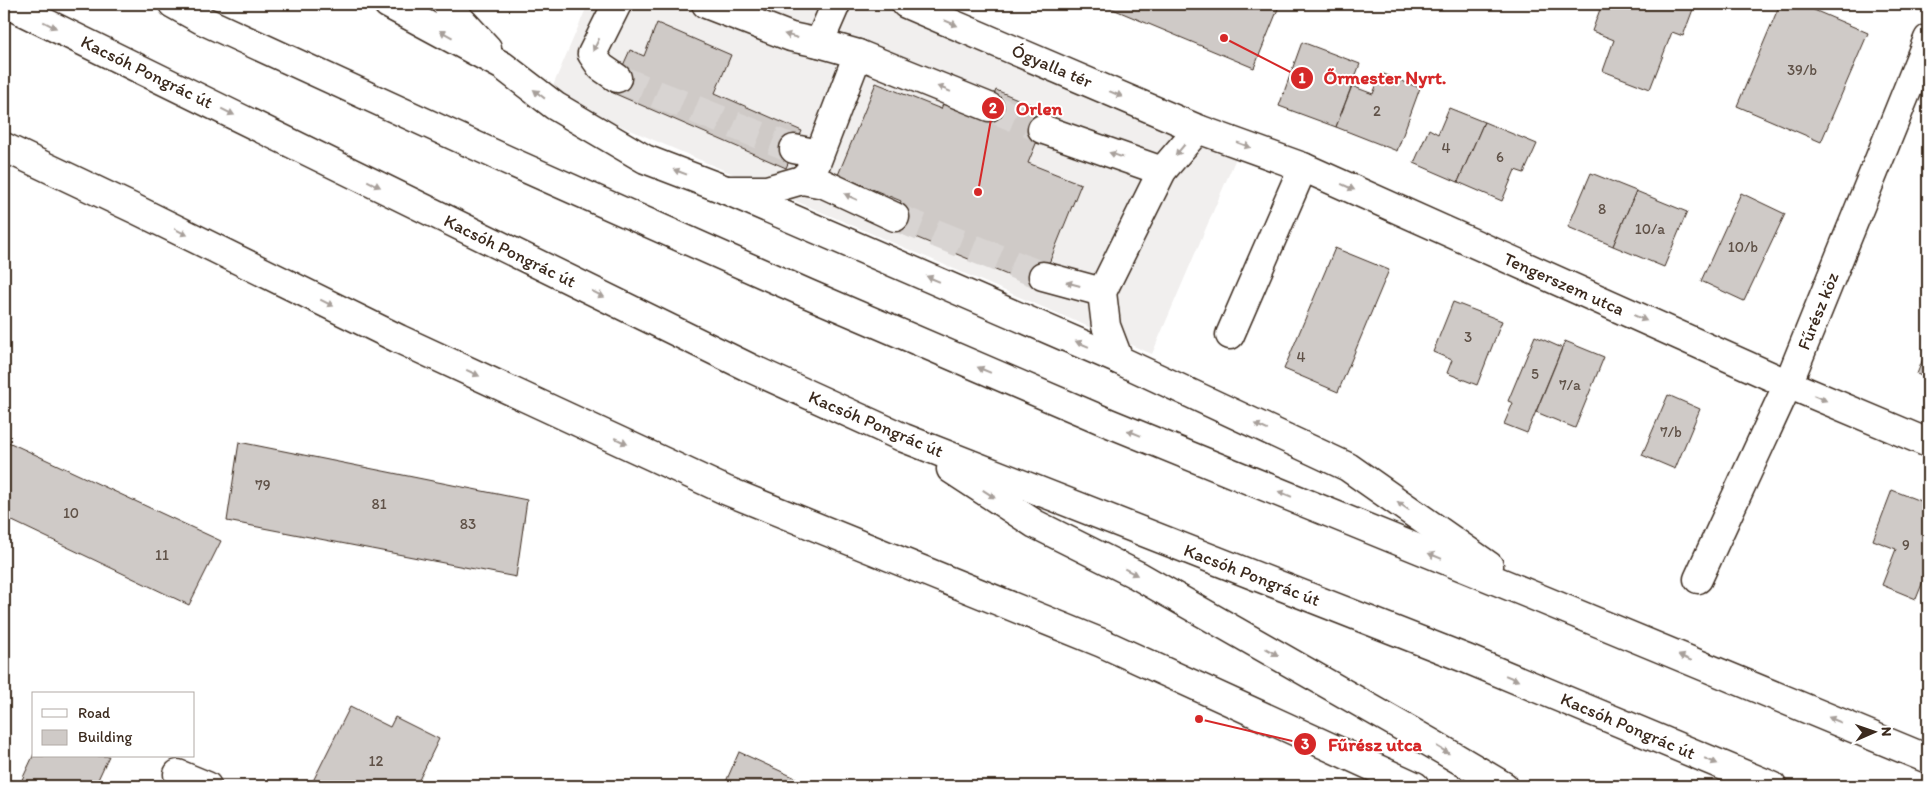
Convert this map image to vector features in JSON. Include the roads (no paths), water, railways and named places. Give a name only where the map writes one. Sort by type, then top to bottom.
[{"type":"main road","name":"Kacsóh Pongrác út","points":[[7,4],[750,368],[904,438],[1468,659],[1772,786]]},
{"type":"main road","points":[[172,4],[202,20],[507,160],[806,293],[1109,423],[1928,759]]},
{"type":"main road","points":[[388,4],[503,66],[555,106],[645,159],[726,190],[1119,360],[1348,467],[1529,594]]},
{"type":"main road","points":[[446,4],[503,66]]},
{"type":"main road","points":[[465,4],[503,66]]},
{"type":"main road","points":[[617,4],[592,54],[601,67],[617,78]]},
{"type":"main road","points":[[706,4],[791,37],[819,42],[858,54],[989,107]]},
{"type":"main road","points":[[819,42],[836,4]]},
{"type":"main road","name":"Ógyalla tér","points":[[906,4],[1198,129]]},
{"type":"main road","name":"Fűrész köz","points":[[1698,579],[1788,384],[1928,39]]},
{"type":"main road","points":[[802,180],[815,166],[807,152],[858,54]]},
{"type":"main road","points":[[4,129],[137,210]]},
{"type":"main road","points":[[1042,129],[1162,171]]},
{"type":"main road","points":[[1119,360],[1106,326],[1102,292],[1162,171],[1198,129]]},
{"type":"main road","name":"Tengerszem utca","points":[[1198,129],[1303,167],[1788,384],[1928,443]]},
{"type":"main road","points":[[4,148],[137,210],[399,339],[726,490],[1102,643],[1414,786]]},
{"type":"main road","points":[[1230,335],[1303,167]]},
{"type":"main road","points":[[726,190],[767,190],[802,180],[824,184],[895,217]]},
{"type":"main road","points":[[1043,276],[1102,292]]},
{"type":"main road","points":[[904,438],[1035,524],[1137,575],[1504,786]]},
{"type":"main road","points":[[178,774],[207,786]]},
{"type":"tunnel","points":[[617,78],[794,149]]},
{"type":"tunnel","points":[[989,107],[1042,129]]},
{"type":"tunnel","points":[[895,217],[1043,276]]},
{"type":"place","name":"Őrmester Nyrt.","points":[[1224,38]]},
{"type":"place","name":"Orlen","points":[[978,192]]},
{"type":"place","name":"Fűrész utca","points":[[1199,719]]}]
